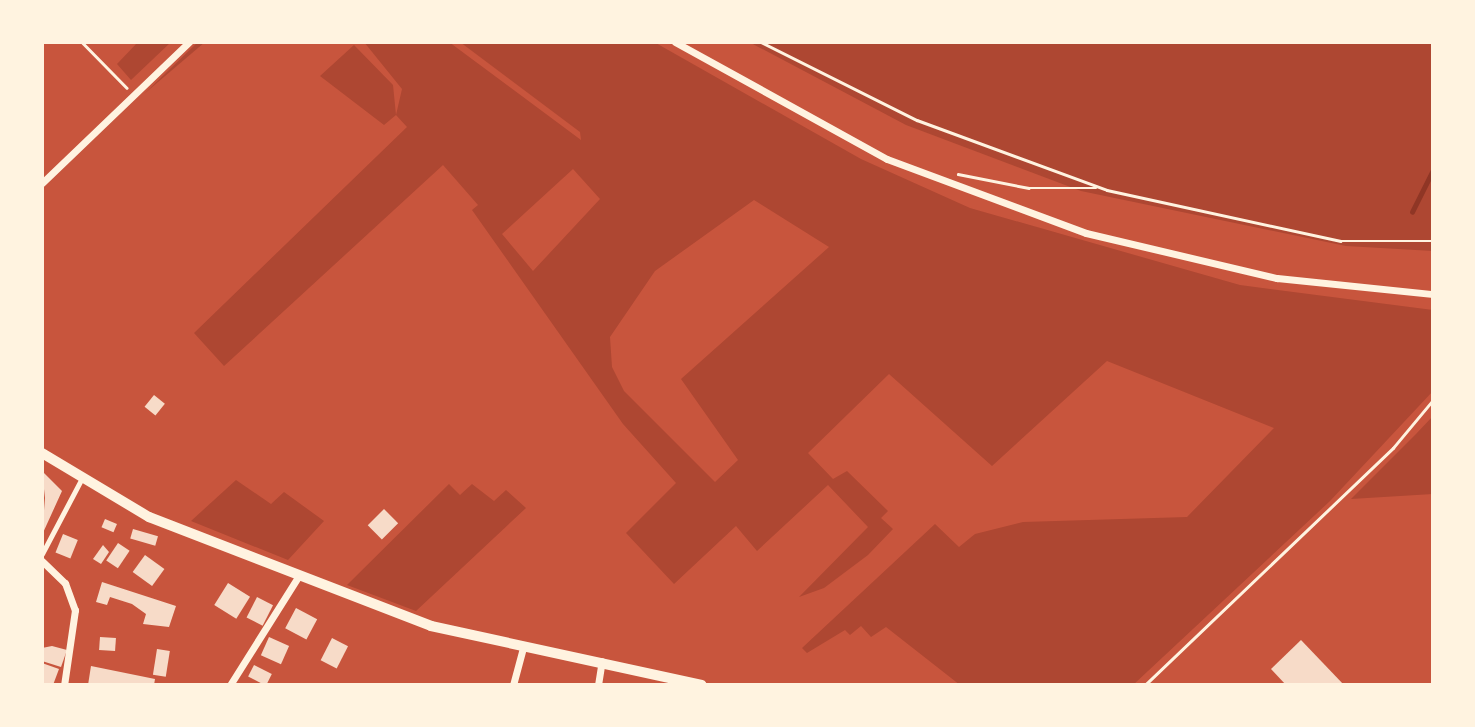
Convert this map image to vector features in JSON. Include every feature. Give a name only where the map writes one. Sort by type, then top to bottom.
[{"type":"street","points":[[42,183],[189,42]]},
{"type":"street","points":[[675,42],[887,159],[1086,233],[1277,278],[1433,294]]},
{"type":"street","points":[[42,453],[81,480],[149,517],[298,577],[431,626],[523,647],[602,660],[702,685]]},
{"type":"street","points":[[42,561],[65,583],[75,610],[64,685]]},
{"type":"street","points":[[230,685],[298,577]]},
{"type":"street","points":[[513,685],[523,647]]},
{"type":"street","points":[[598,685],[602,660]]},
{"type":"lane","points":[[42,554],[81,480]]},
{"type":"path","points":[[82,42],[134,95]]},
{"type":"path","points":[[761,42],[918,120],[1100,187],[1340,241],[1433,241]]},
{"type":"path","points":[[948,172],[1029,188],[1100,187]]},
{"type":"path","points":[[1145,685],[1373,467],[1433,400]]},
{"type":"shaded area","points":[[138,42],[171,42],[131,80],[117,64]]},
{"type":"shaded area","points":[[198,42],[205,42],[144,94]]},
{"type":"shaded area","points":[[364,42],[449,42],[581,140],[580,132],[460,42],[654,42],[861,159],[970,208],[1240,285],[1433,310],[1433,391],[1330,501],[1133,685],[960,685],[886,627],[871,637],[861,626],[850,635],[845,630],[807,653],[802,648],[935,524],[959,547],[975,534],[1023,522],[1187,517],[1274,428],[1107,361],[992,466],[889,374],[808,453],[833,479],[847,471],[888,511],[881,518],[893,529],[868,555],[824,588],[799,597],[868,527],[828,485],[757,551],[736,526],[674,584],[626,533],[676,483],[623,424],[472,210],[478,205],[443,165],[224,366],[194,333],[407,127],[396,115],[402,89]],"holes":[[[573,169],[600,199],[533,271],[502,234]],[[754,200],[829,247],[681,379],[738,460],[715,482],[624,391],[612,367],[610,337],[655,271]]]},
{"type":"shaded area","points":[[749,42],[1433,42],[1433,251],[1346,246],[1081,191],[906,125]]},
{"type":"shaded area","points":[[354,45],[393,85],[396,115],[384,125],[320,76]]},
{"type":"shaded area","points":[[1433,416],[1433,494],[1351,499],[1416,434]]},
{"type":"shaded area","points":[[236,480],[271,504],[284,492],[324,521],[288,560],[191,521]]},
{"type":"shaded area","points":[[449,484],[460,495],[472,484],[494,501],[506,490],[526,508],[416,611],[347,585]]},
{"type":"building","points":[[154,395],[165,404],[155,415],[145,407]]},
{"type":"building","points":[[42,471],[62,491],[42,535],[45,498]]},
{"type":"building","points":[[384,509],[398,523],[382,539],[368,525]]},
{"type":"building","points":[[105,519],[117,524],[113,532],[101,527]]},
{"type":"building","points":[[133,529],[158,536],[155,546],[130,539]]},
{"type":"building","points":[[63,534],[78,540],[70,559],[56,553]]},
{"type":"building","points":[[118,543],[130,551],[118,568],[106,560]]},
{"type":"building","points":[[103,545],[109,552],[101,564],[93,559]]},
{"type":"building","points":[[145,555],[164,569],[152,586],[133,572]]},
{"type":"building","points":[[102,582],[176,606],[169,627],[143,624],[146,614],[132,604],[110,597],[107,605],[96,602]]},
{"type":"building","points":[[228,583],[250,597],[236,619],[214,605]]},
{"type":"building","points":[[257,597],[273,605],[263,626],[247,617]]},
{"type":"building","points":[[296,608],[317,619],[306,640],[285,628]]},
{"type":"building","points":[[100,637],[116,638],[115,651],[99,650]]},
{"type":"building","points":[[269,637],[289,646],[281,664],[261,655]]},
{"type":"building","points":[[332,638],[348,646],[337,668],[321,660]]},
{"type":"building","points":[[1301,640],[1344,685],[1286,685],[1271,669]]},
{"type":"building","points":[[52,646],[67,650],[61,667],[42,661],[42,648]]},
{"type":"building","points":[[157,649],[170,651],[166,677],[153,675]]},
{"type":"building","points":[[42,663],[59,669],[53,685],[42,685]]},
{"type":"building","points":[[254,665],[272,674],[266,685],[248,677]]},
{"type":"building","points":[[91,666],[155,679],[154,685],[88,685]]},
{"type":"waterway","points":[[1412,212],[1433,170]]}]
